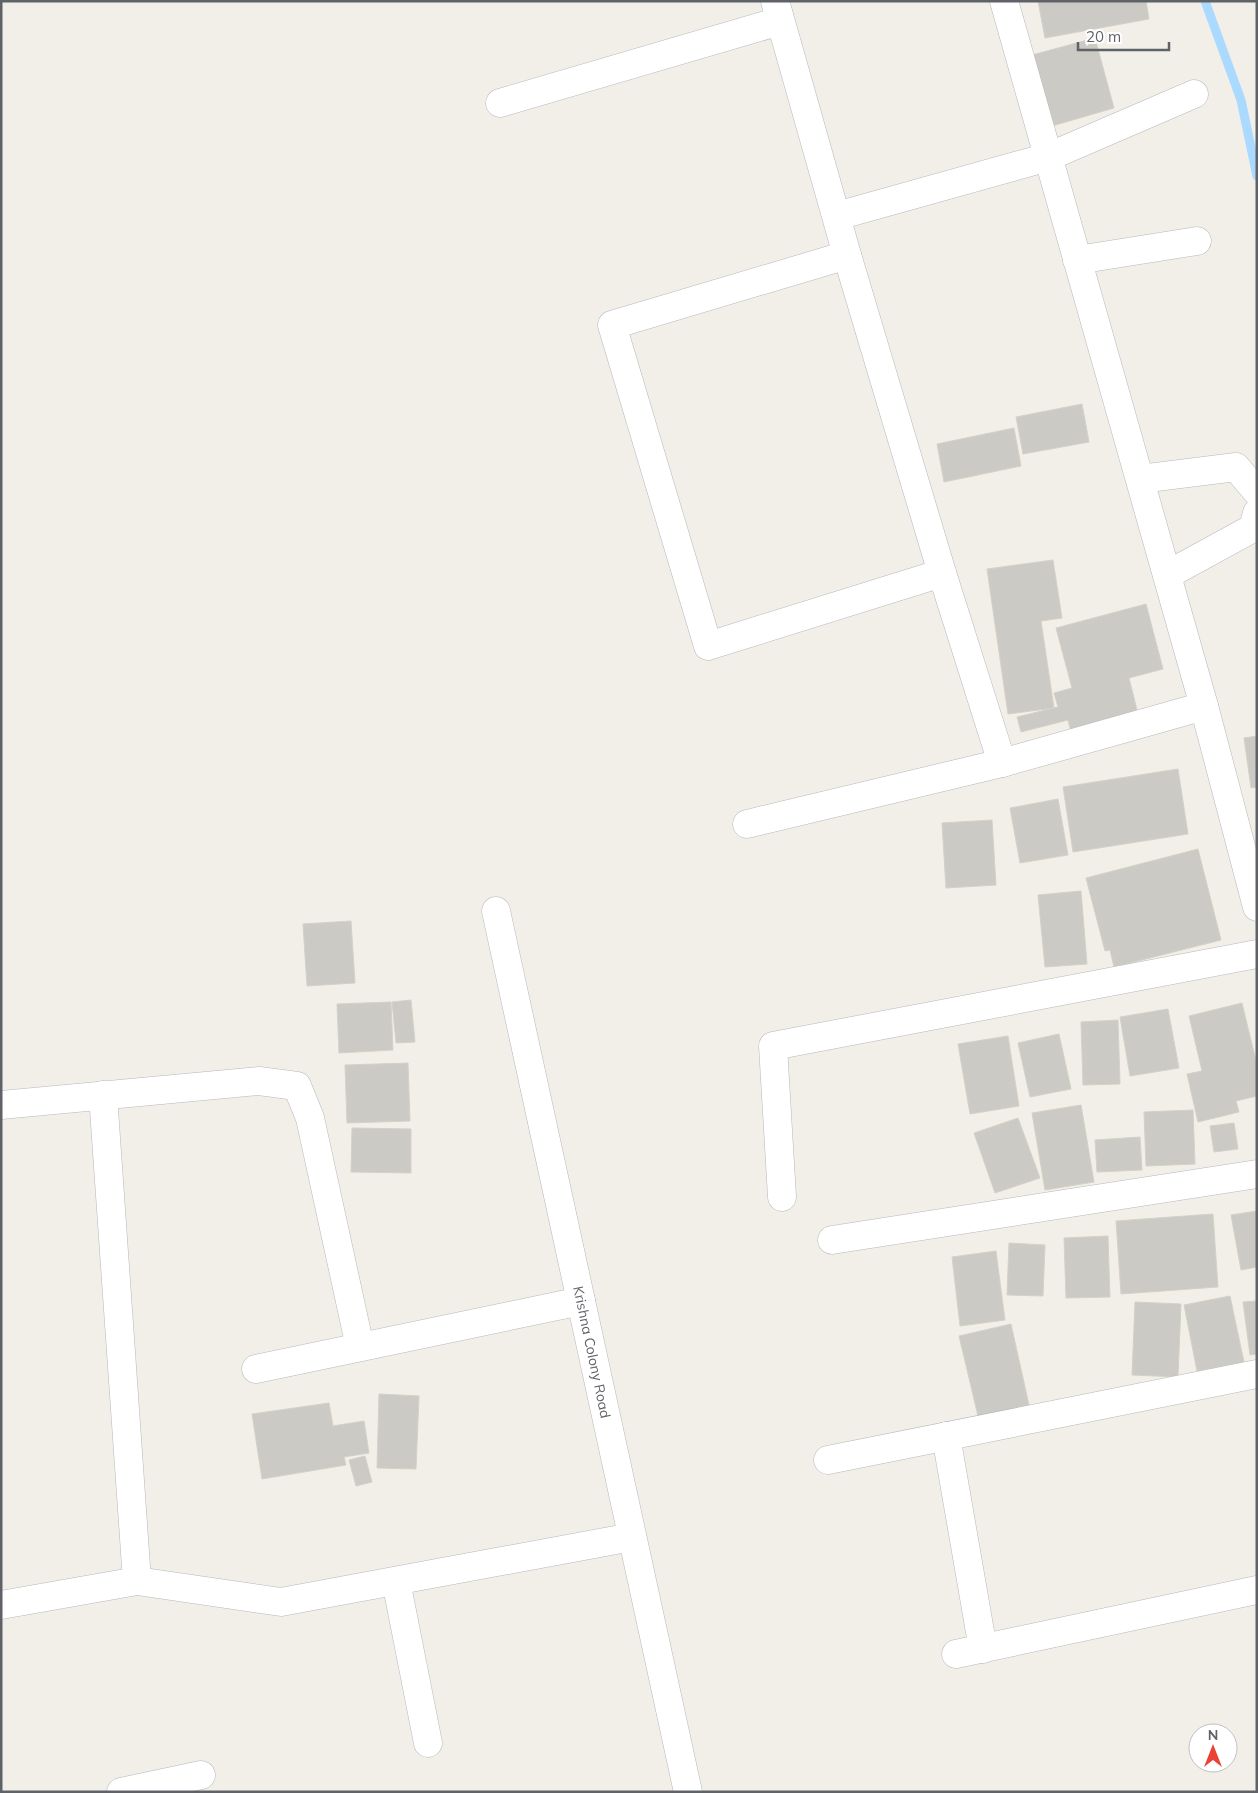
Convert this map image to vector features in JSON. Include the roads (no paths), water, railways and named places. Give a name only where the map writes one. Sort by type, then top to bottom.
[{"type":"street","points":[[1004,1],[1204,706],[1257,907]]},
{"type":"street","points":[[500,104],[778,11],[847,254],[942,573],[1002,763]]},
{"type":"street","points":[[837,216],[1048,157],[1194,94]]},
{"type":"street","points":[[1078,260],[1197,242]]},
{"type":"street","points":[[847,254],[612,325],[708,646],[942,573]]},
{"type":"street","points":[[1140,479],[1236,467],[1257,492]]},
{"type":"street","points":[[1167,575],[1254,528],[1257,513]]},
{"type":"street","points":[[747,824],[1002,763],[1204,706]]},
{"type":"street","name":"Krishna Colony Road","points":[[496,912],[688,1792]]},
{"type":"street","points":[[782,1197],[772,1046],[1257,954]]},
{"type":"street","points":[[1,1104],[259,1081],[296,1086],[310,1118],[360,1347]]},
{"type":"street","points":[[103,1095],[137,1581]]},
{"type":"street","points":[[832,1240],[1257,1174]]},
{"type":"street","points":[[256,1369],[581,1301]]},
{"type":"street","points":[[828,1460],[1257,1374]]},
{"type":"street","points":[[946,1436],[983,1649]]},
{"type":"street","points":[[1,1605],[137,1581],[281,1602],[632,1537]]},
{"type":"street","points":[[396,1581],[428,1744]]},
{"type":"street","points":[[956,1654],[1257,1590]]},
{"type":"street","points":[[121,1792],[201,1775]]},
{"type":"waterway","points":[[1205,1],[1241,100],[1257,176]]}]
